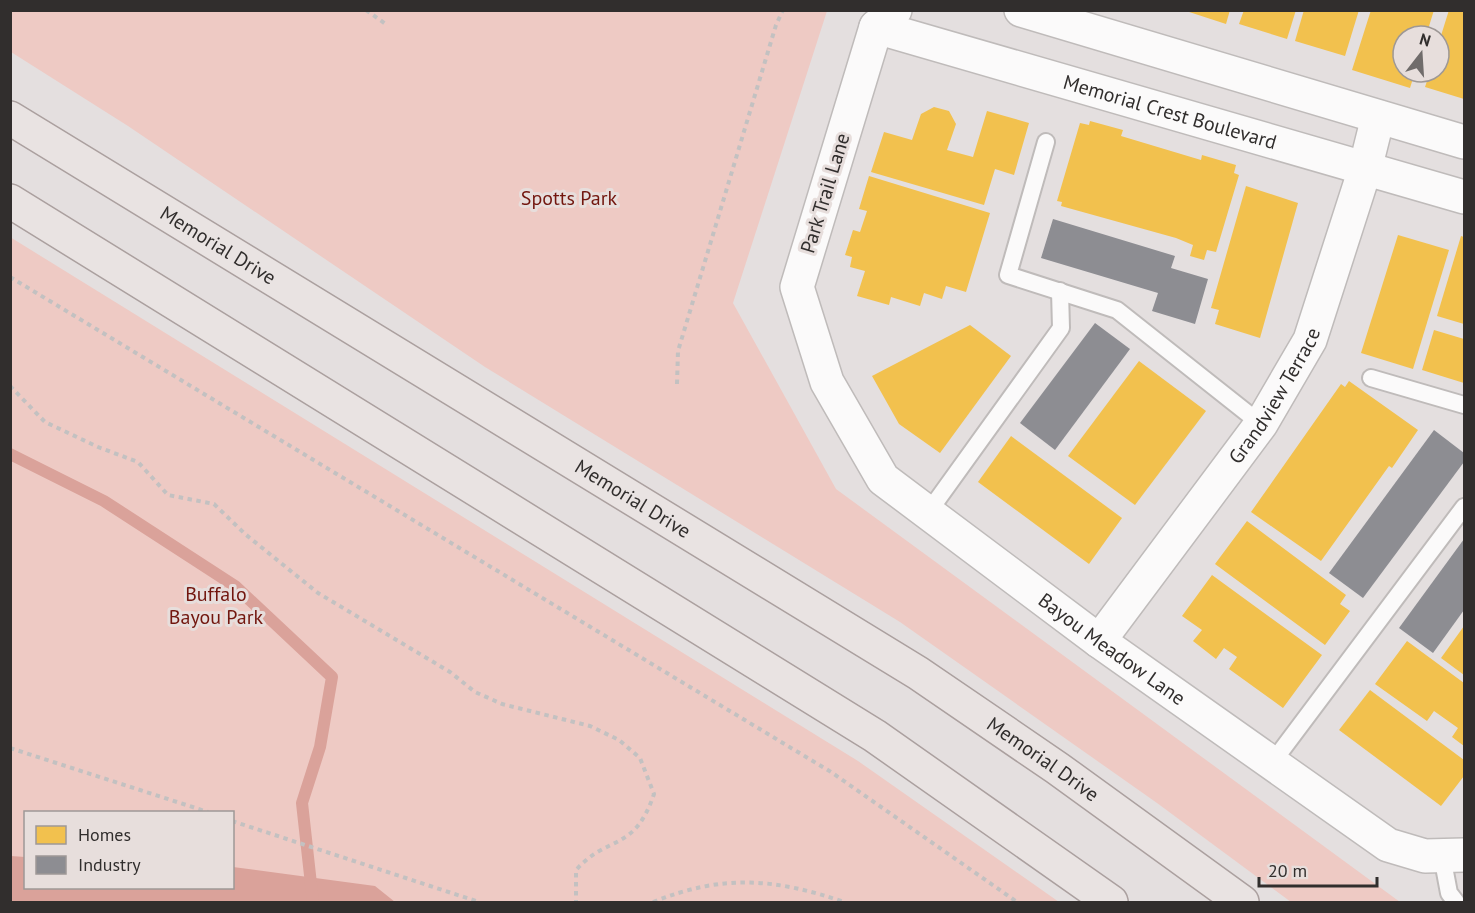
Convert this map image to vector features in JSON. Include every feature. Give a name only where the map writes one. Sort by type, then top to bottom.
[{"type":"main road","points":[[10,110],[41,136]]},
{"type":"main road","name":"Memorial Drive","points":[[10,118],[918,673],[1057,768],[1242,903]]},
{"type":"main road","points":[[10,201],[875,735],[1111,903]]},
{"type":"street","points":[[1021,10],[1464,142]]},
{"type":"street","name":"Memorial Crest Boulevard","points":[[885,19],[1365,169],[1464,196]]},
{"type":"street","name":"Park Trail Lane","points":[[827,382],[797,288],[885,19]]},
{"type":"street","name":"Grandview Terrace","points":[[1099,641],[1262,424],[1310,340],[1365,169],[1378,117]]},
{"type":"street","name":"Bayou Meadow Lane","points":[[827,382],[885,482],[1099,641],[1388,845],[1425,856],[1453,855]]},
{"type":"lane","points":[[1047,142],[1008,275],[1117,310],[1262,424]]},
{"type":"lane","points":[[927,513],[1061,328],[1060,291]]},
{"type":"lane","points":[[1371,378],[1464,405]]},
{"type":"lane","points":[[1272,763],[1464,507]]},
{"type":"lane","points":[[1453,855],[1449,893],[1456,903]]},
{"type":"path","points":[[366,10],[387,25]]},
{"type":"path","points":[[677,384],[678,351],[776,25],[783,10]]},
{"type":"path","points":[[10,277],[831,772],[1017,903]]},
{"type":"path","points":[[10,386],[45,422],[138,462],[168,495],[214,504],[245,534],[318,593],[450,672],[476,692],[502,704],[590,726],[619,740],[640,758],[654,794],[647,815],[636,831],[612,847],[586,859],[576,870],[576,903]]},
{"type":"path","points":[[10,748],[202,811]]},
{"type":"path","points":[[234,821],[479,903]]},
{"type":"path","points":[[653,903],[713,883],[768,883],[811,891],[844,903]]},
{"type":"green space","name":"Spotts Park","points":[[10,11],[827,11],[733,303],[836,489],[1400,902],[1291,902],[1157,803],[900,622],[485,367],[128,126],[11,52]]},
{"type":"green space","name":"Buffalo Bayou Park","points":[[10,237],[858,761],[1059,902],[11,902]]},
{"type":"shaded area","points":[[11,856],[24,857],[24,889],[234,889],[234,867],[375,886],[395,902],[11,902]]},
{"type":"building: Homes","points":[[1183,10],[1230,10],[1226,24]]},
{"type":"building: Homes","points":[[1244,10],[1296,10],[1287,39],[1239,24]]},
{"type":"building: Homes","points":[[1304,10],[1359,10],[1345,56],[1295,41]]},
{"type":"building: Homes","points":[[1371,10],[1434,10],[1430,24],[1391,24],[1391,82],[1352,70]]},
{"type":"building: Homes","points":[[1449,10],[1464,10],[1464,99],[1425,87],[1426,84],[1451,84],[1451,24],[1445,24]]},
{"type":"building: Homes","points":[[1397,84],[1411,84],[1410,88]]},
{"type":"building: Homes","points":[[934,107],[949,111],[956,124],[947,150],[973,157],[987,111],[1029,123],[1014,175],[995,169],[984,205],[871,172],[884,132],[912,140],[921,114]]},
{"type":"building: Homes","points":[[1090,121],[1123,130],[1121,136],[1201,160],[1202,155],[1236,165],[1234,173],[1239,175],[1216,252],[1207,250],[1204,260],[1190,256],[1193,245],[1176,238],[1061,206],[1062,202],[1057,201],[1080,123],[1089,125]]},
{"type":"building: Homes","points":[[869,176],[990,213],[966,292],[946,286],[942,299],[924,293],[920,306],[891,297],[889,305],[857,296],[865,271],[850,267],[852,257],[845,255],[853,230],[860,232],[867,211],[859,209]]},
{"type":"building: Homes","points":[[1246,186],[1298,203],[1260,338],[1215,324],[1219,310],[1211,308]]},
{"type":"building: Homes","points":[[1398,235],[1449,250],[1413,369],[1361,353]]},
{"type":"building: Homes","points":[[1461,236],[1464,237],[1464,324],[1437,316]]},
{"type":"building: Homes","points":[[970,325],[1011,356],[940,453],[899,424],[872,376]]},
{"type":"building: Homes","points":[[1434,330],[1464,339],[1464,383],[1422,370]]},
{"type":"building: Homes","points":[[1139,361],[1206,411],[1135,505],[1068,456]]},
{"type":"building: Homes","points":[[1349,381],[1418,430],[1392,468],[1389,466],[1321,561],[1251,512],[1341,384],[1345,387]]},
{"type":"building: Homes","points":[[1011,436],[1122,518],[1089,564],[978,482]]},
{"type":"building: Homes","points":[[1247,521],[1346,595],[1340,604],[1350,611],[1325,645],[1215,564]]},
{"type":"building: Homes","points":[[1212,575],[1322,655],[1283,708],[1229,669],[1237,657],[1224,648],[1216,659],[1193,641],[1202,630],[1182,616]]},
{"type":"building: Homes","points":[[1464,626],[1464,675],[1441,658]]},
{"type":"building: Homes","points":[[1407,641],[1464,683],[1464,746],[1452,737],[1458,728],[1434,711],[1427,721],[1375,684]]},
{"type":"building: Homes","points":[[1370,690],[1464,760],[1464,776],[1441,806],[1339,730]]},
{"type":"building: Industry","points":[[1053,219],[1175,256],[1171,268],[1208,279],[1195,324],[1152,311],[1158,293],[1041,258]]},
{"type":"building: Industry","points":[[1095,323],[1130,349],[1055,450],[1020,423]]},
{"type":"building: Industry","points":[[1434,430],[1464,453],[1464,462],[1363,598],[1329,573]]},
{"type":"building: Industry","points":[[1464,539],[1464,610],[1433,653],[1399,628]]},
{"type":"waterway","points":[[10,454],[104,501],[235,586],[332,677],[320,747],[302,803],[313,902]]}]
